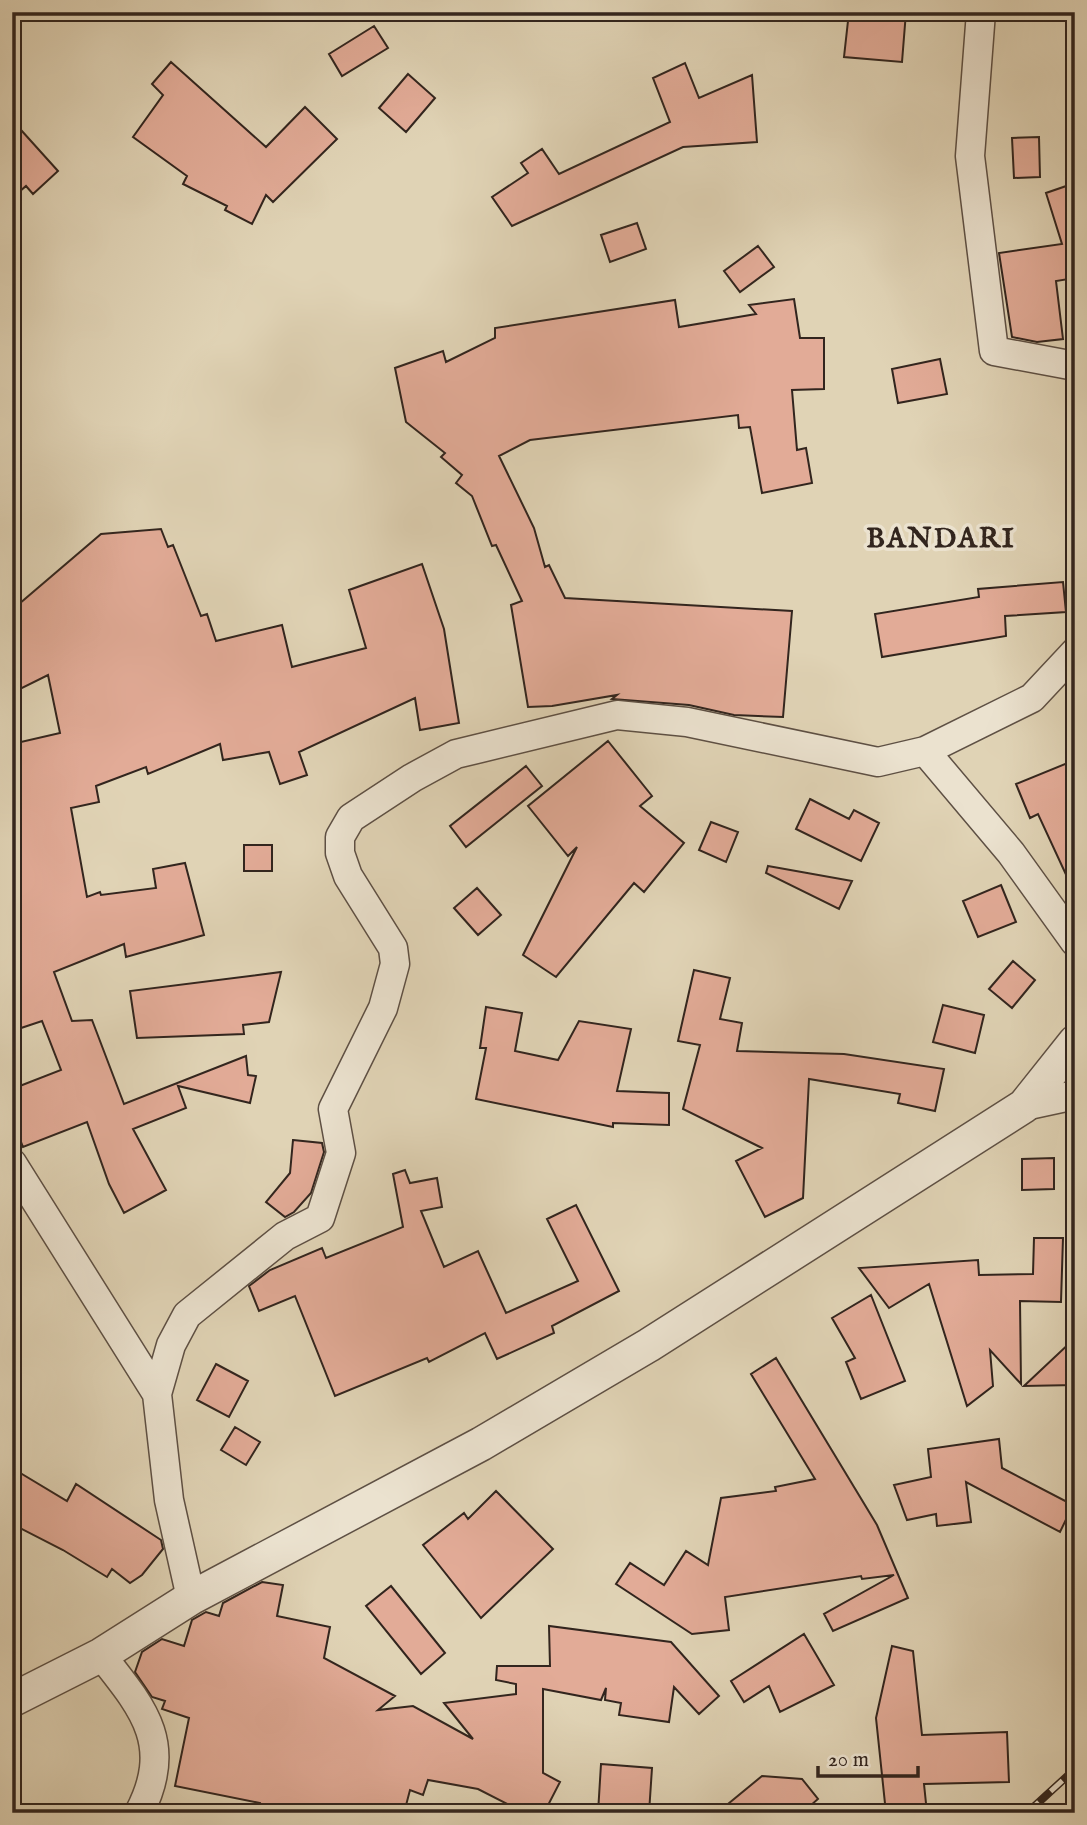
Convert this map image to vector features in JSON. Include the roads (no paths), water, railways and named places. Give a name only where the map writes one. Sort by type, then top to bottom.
[{"type":"street","points":[[981,12],[970,156],[994,351],[1075,366]]},
{"type":"street","points":[[191,1598],[169,1500],[157,1394],[172,1345],[187,1315],[285,1236],[320,1218],[334,1181],[341,1153],[333,1109],[383,1008],[395,964],[393,948],[348,876],[340,853],[340,837],[351,818],[412,778],[456,754],[617,715],[687,722],[878,762],[925,751],[1032,698],[1075,652]]},
{"type":"street","points":[[925,751],[1012,853],[1075,942]]},
{"type":"street","points":[[12,1700],[102,1655],[191,1598],[481,1444],[649,1345],[1024,1105],[1075,1042]]},
{"type":"street","points":[[1024,1105],[1075,1095]]},
{"type":"street","points":[[12,1163],[157,1394]]},
{"type":"street","points":[[102,1655],[132,1694],[153,1733],[156,1763],[139,1813]]},
{"type":"railway","points":[[1027,1813],[1075,1769]]},
{"type":"district","name":"BANDARI","points":[[941,539]]}]
